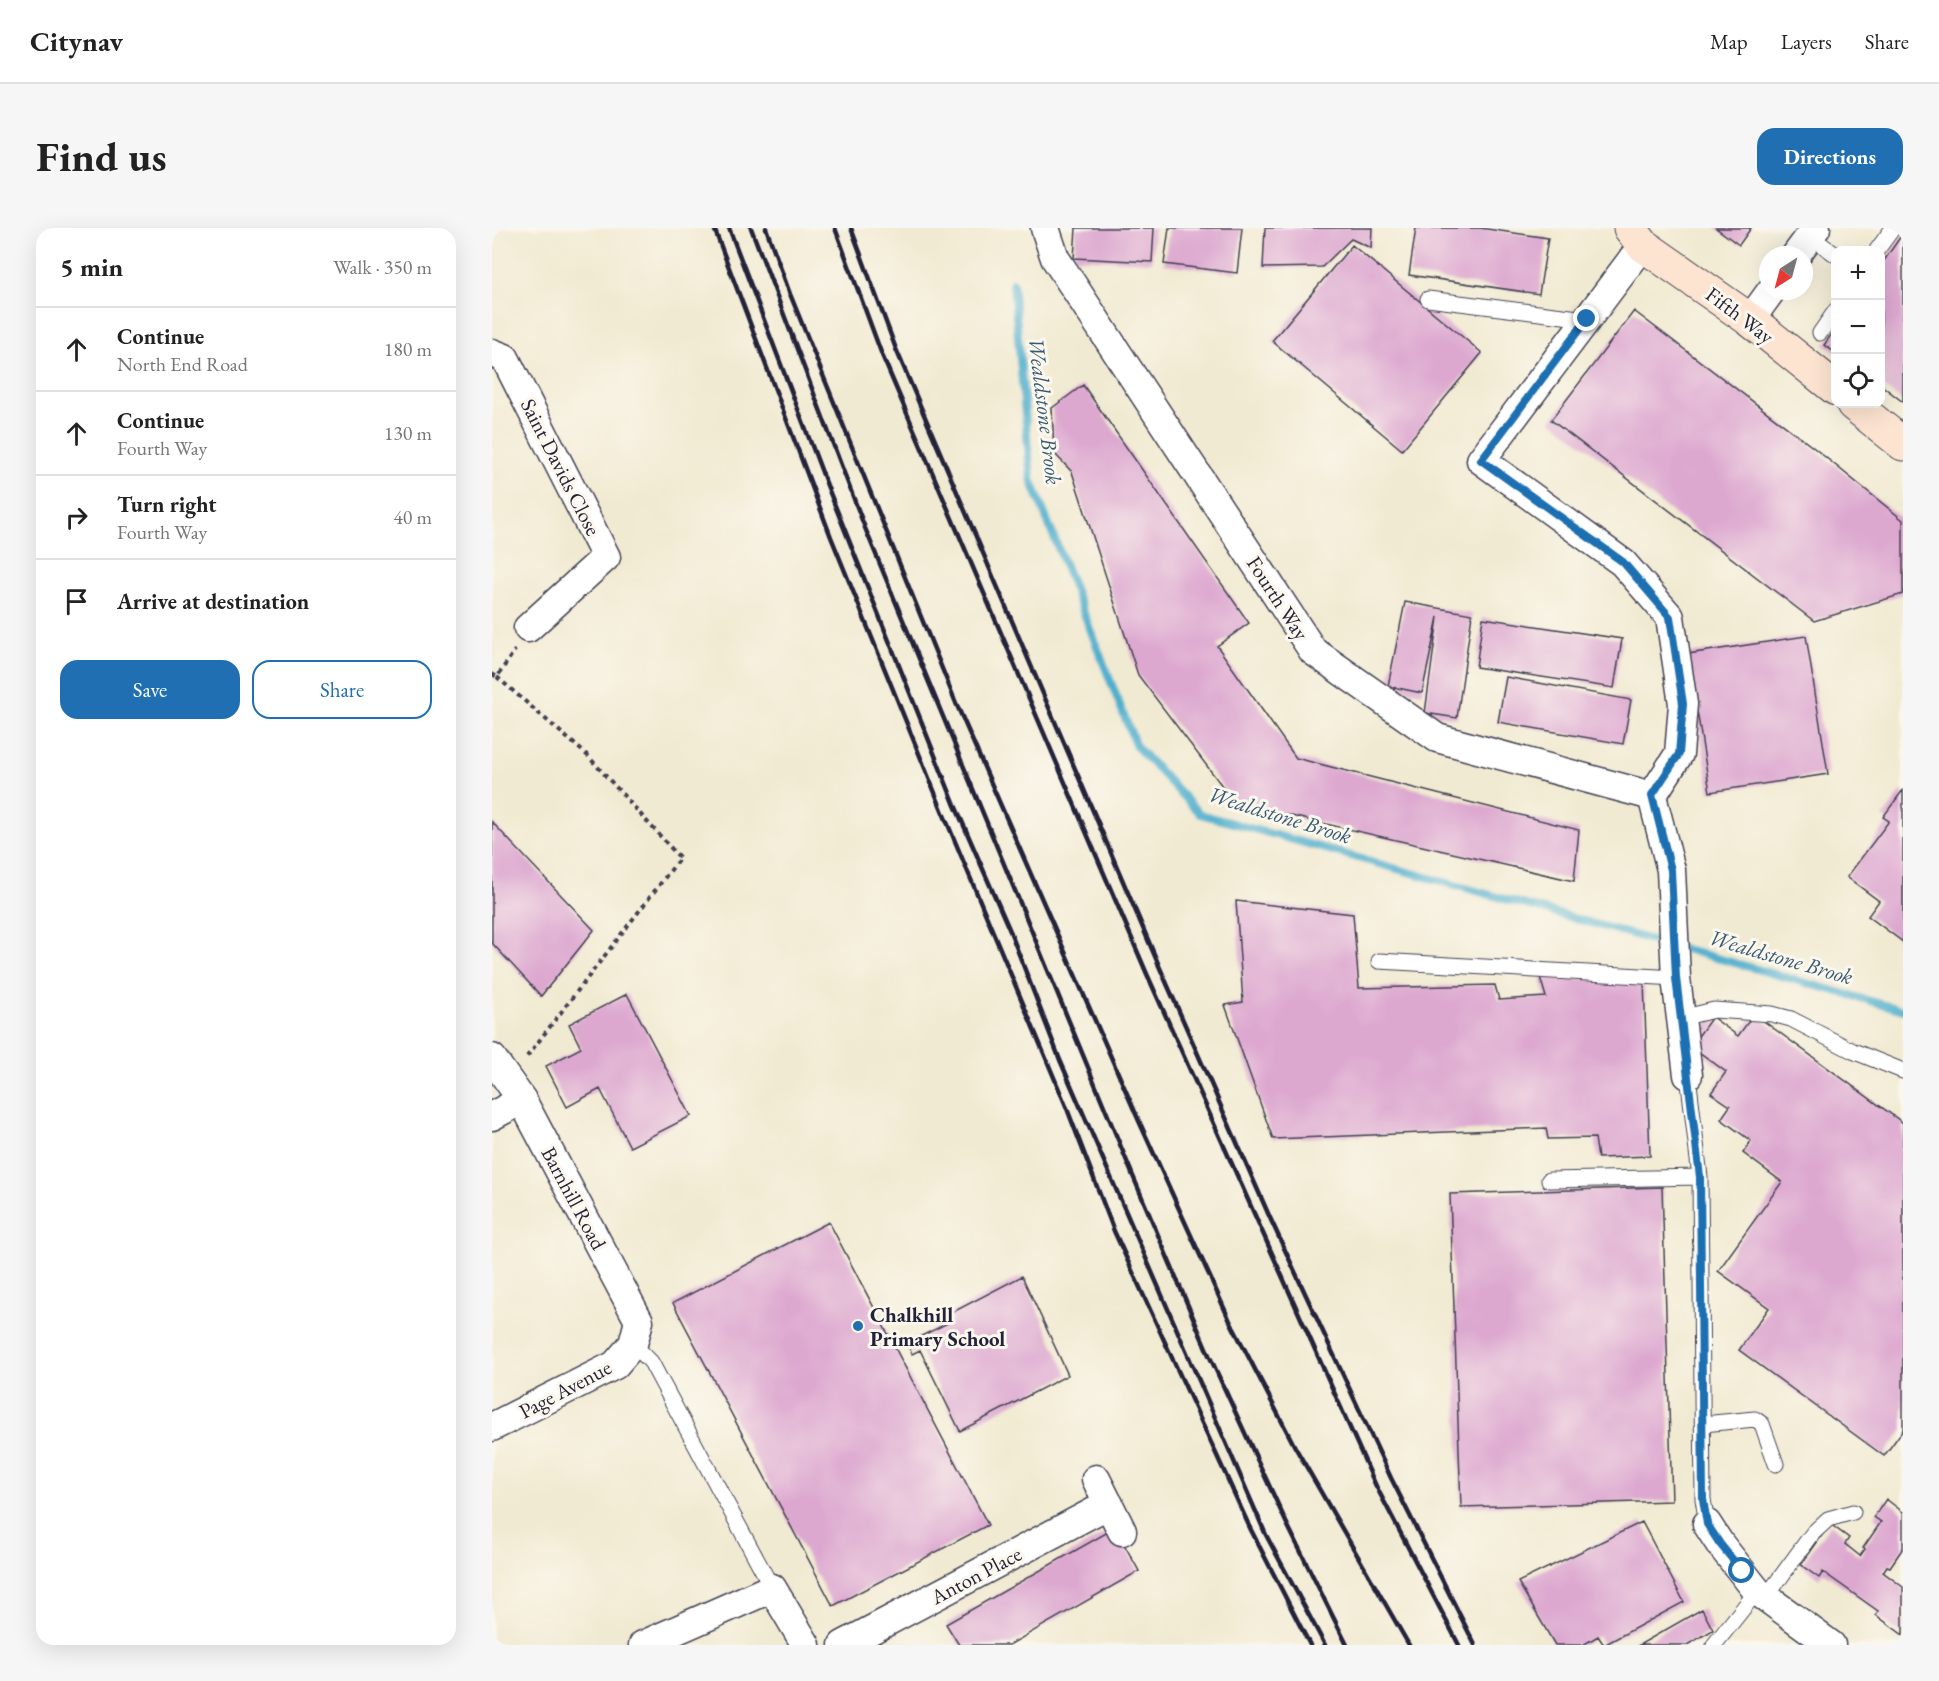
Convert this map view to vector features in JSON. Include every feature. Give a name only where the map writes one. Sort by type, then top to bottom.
[{"type":"main road","name":"Fifth Way","points":[[1636,236],[1750,320],[1831,385]]},
{"type":"main road","points":[[1858,408],[1903,444]]},
{"type":"street","name":"Fourth Way","points":[[1045,228],[1055,258],[1313,651],[1437,738],[1652,795]]},
{"type":"street","points":[[1636,236],[1587,319],[1481,460],[1623,562],[1670,617],[1683,704],[1679,754],[1652,795],[1671,870],[1676,978],[1688,1075]]},
{"type":"street","points":[[1750,320],[1764,300]]},
{"type":"street","name":"Saint Davids Close","points":[[492,353],[505,358],[606,557],[528,628]]},
{"type":"street","name":"Barnhill Road","points":[[492,1058],[515,1090],[639,1321],[633,1344]]},
{"type":"street","points":[[492,1116],[515,1090]]},
{"type":"street","name":"Page Avenue","points":[[492,1427],[615,1365],[633,1344]]},
{"type":"street","points":[[1096,1479],[1122,1531]]},
{"type":"street","name":"Anton Place","points":[[843,1645],[1109,1504]]},
{"type":"street","points":[[1707,1524],[1720,1544],[1762,1594],[1831,1645]]},
{"type":"street","points":[[643,1645],[772,1588],[806,1645]]},
{"type":"lane","points":[[1880,246],[1893,228]]},
{"type":"lane","points":[[1807,240],[1831,252]]},
{"type":"lane","points":[[1428,299],[1587,319]]},
{"type":"lane","points":[[1820,333],[1831,317]]},
{"type":"lane","points":[[1379,961],[1676,978]]},
{"type":"lane","points":[[1681,1018],[1714,1010],[1772,1014],[1791,1019],[1853,1051],[1903,1071]]},
{"type":"lane","points":[[1688,1075],[1700,1177],[1703,1499],[1707,1524]]},
{"type":"lane","points":[[1549,1180],[1700,1177]]},
{"type":"lane","points":[[633,1344],[651,1362],[772,1588]]},
{"type":"lane","points":[[1702,1424],[1755,1419],[1762,1424],[1776,1464]]},
{"type":"lane","points":[[1714,1645],[1762,1594],[1813,1533],[1828,1519],[1852,1512]]},
{"type":"path","points":[[497,677],[528,628]]},
{"type":"path","points":[[492,674],[587,755],[680,858],[515,1090]]},
{"type":"building","points":[[1076,228],[1154,228],[1152,262],[1074,258]]},
{"type":"building","points":[[1169,228],[1242,228],[1237,273],[1164,264]]},
{"type":"building","points":[[1265,228],[1372,228],[1371,248],[1351,239],[1322,267],[1263,268]]},
{"type":"building","points":[[1416,228],[1480,228],[1548,238],[1539,294],[1409,275]]},
{"type":"building","points":[[1716,228],[1751,228],[1739,245]]},
{"type":"building","points":[[1903,233],[1903,402],[1885,388],[1885,259]]},
{"type":"building","points":[[1352,245],[1482,353],[1402,450],[1272,341]]},
{"type":"building","points":[[1634,311],[1814,448],[1903,520],[1903,594],[1814,621],[1551,420]]},
{"type":"building","points":[[1831,335],[1831,350],[1824,345]]},
{"type":"building","points":[[1083,385],[1249,623],[1217,646],[1296,758],[1579,830],[1574,881],[1235,803],[1138,675],[1072,472],[1054,453],[1052,408]]},
{"type":"building","points":[[1405,602],[1472,614],[1457,718],[1425,713],[1438,617],[1422,693],[1388,686]]},
{"type":"building","points":[[1483,618],[1622,639],[1614,688],[1476,667]]},
{"type":"building","points":[[1806,636],[1828,774],[1710,792],[1688,654]]},
{"type":"building","points":[[1506,677],[1631,700],[1623,744],[1498,722]]},
{"type":"building","points":[[1903,790],[1903,942],[1868,916],[1879,901],[1847,877],[1889,821],[1883,817]]},
{"type":"building","points":[[492,822],[594,930],[541,996],[492,943]]},
{"type":"building","points":[[1236,901],[1353,914],[1359,988],[1495,985],[1499,1000],[1546,997],[1540,977],[1644,981],[1650,1156],[1598,1158],[1595,1138],[1548,1139],[1546,1128],[1273,1139],[1225,1005],[1243,1002]]},
{"type":"building","points":[[627,994],[691,1116],[630,1147],[600,1089],[567,1107],[546,1066],[581,1048],[569,1024]]},
{"type":"building","points":[[1754,1014],[1903,1123],[1903,1430],[1884,1456],[1739,1350],[1769,1308],[1718,1271],[1782,1182],[1743,1153],[1751,1141],[1721,1119],[1730,1106],[1711,1093],[1726,1072],[1691,1046],[1712,1017],[1738,1036]]},
{"type":"building","points":[[1662,1187],[1672,1501],[1461,1507],[1450,1194]]},
{"type":"building","points":[[829,1222],[988,1525],[833,1606],[673,1303]]},
{"type":"building","points":[[1022,1276],[1068,1375],[960,1431],[920,1350],[912,1354],[907,1343],[952,1321],[949,1314]]},
{"type":"building","points":[[1886,1499],[1903,1512],[1903,1548],[1890,1567],[1887,1566],[1883,1572],[1903,1587],[1903,1635],[1876,1615],[1878,1611],[1823,1572],[1819,1578],[1801,1565],[1830,1524],[1849,1538],[1845,1544],[1860,1556],[1881,1522],[1874,1517]]},
{"type":"building","points":[[1642,1522],[1684,1602],[1604,1645],[1598,1636],[1583,1645],[1555,1645],[1518,1582]]},
{"type":"building","points":[[1115,1528],[1139,1571],[1009,1645],[959,1645],[946,1624]]},
{"type":"building","points":[[1702,1609],[1713,1630],[1687,1645],[1639,1645]]},
{"type":"waterway","name":"Wealdstone Brook","points":[[1013,283],[1031,479],[1136,746],[1200,814],[1903,1010]]},
{"type":"railway","points":[[714,228],[831,537],[1066,1106],[1114,1231],[1251,1530],[1310,1645]]},
{"type":"railway","points":[[729,228],[828,488],[954,803],[1010,931],[1060,1060],[1266,1535],[1325,1645]]},
{"type":"railway","points":[[751,228],[865,528],[1133,1176],[1209,1355],[1286,1522],[1347,1645]]},
{"type":"railway","points":[[766,228],[790,294],[956,703],[1139,1121],[1230,1321],[1295,1447],[1409,1645]]},
{"type":"railway","points":[[835,228],[882,355],[1147,974],[1376,1486],[1459,1645]]},
{"type":"railway","points":[[851,228],[896,349],[1160,968],[1271,1220],[1391,1478],[1475,1645]]},
{"type":"place","name":"Chalkhill Primary School","points":[[858,1326]]},
{"type":"route","points":[[1587,319],[1481,460],[1623,562],[1670,617],[1683,704],[1679,754],[1652,795],[1671,870],[1676,978],[1700,1177],[1703,1499],[1707,1524],[1742,1571]]}]
